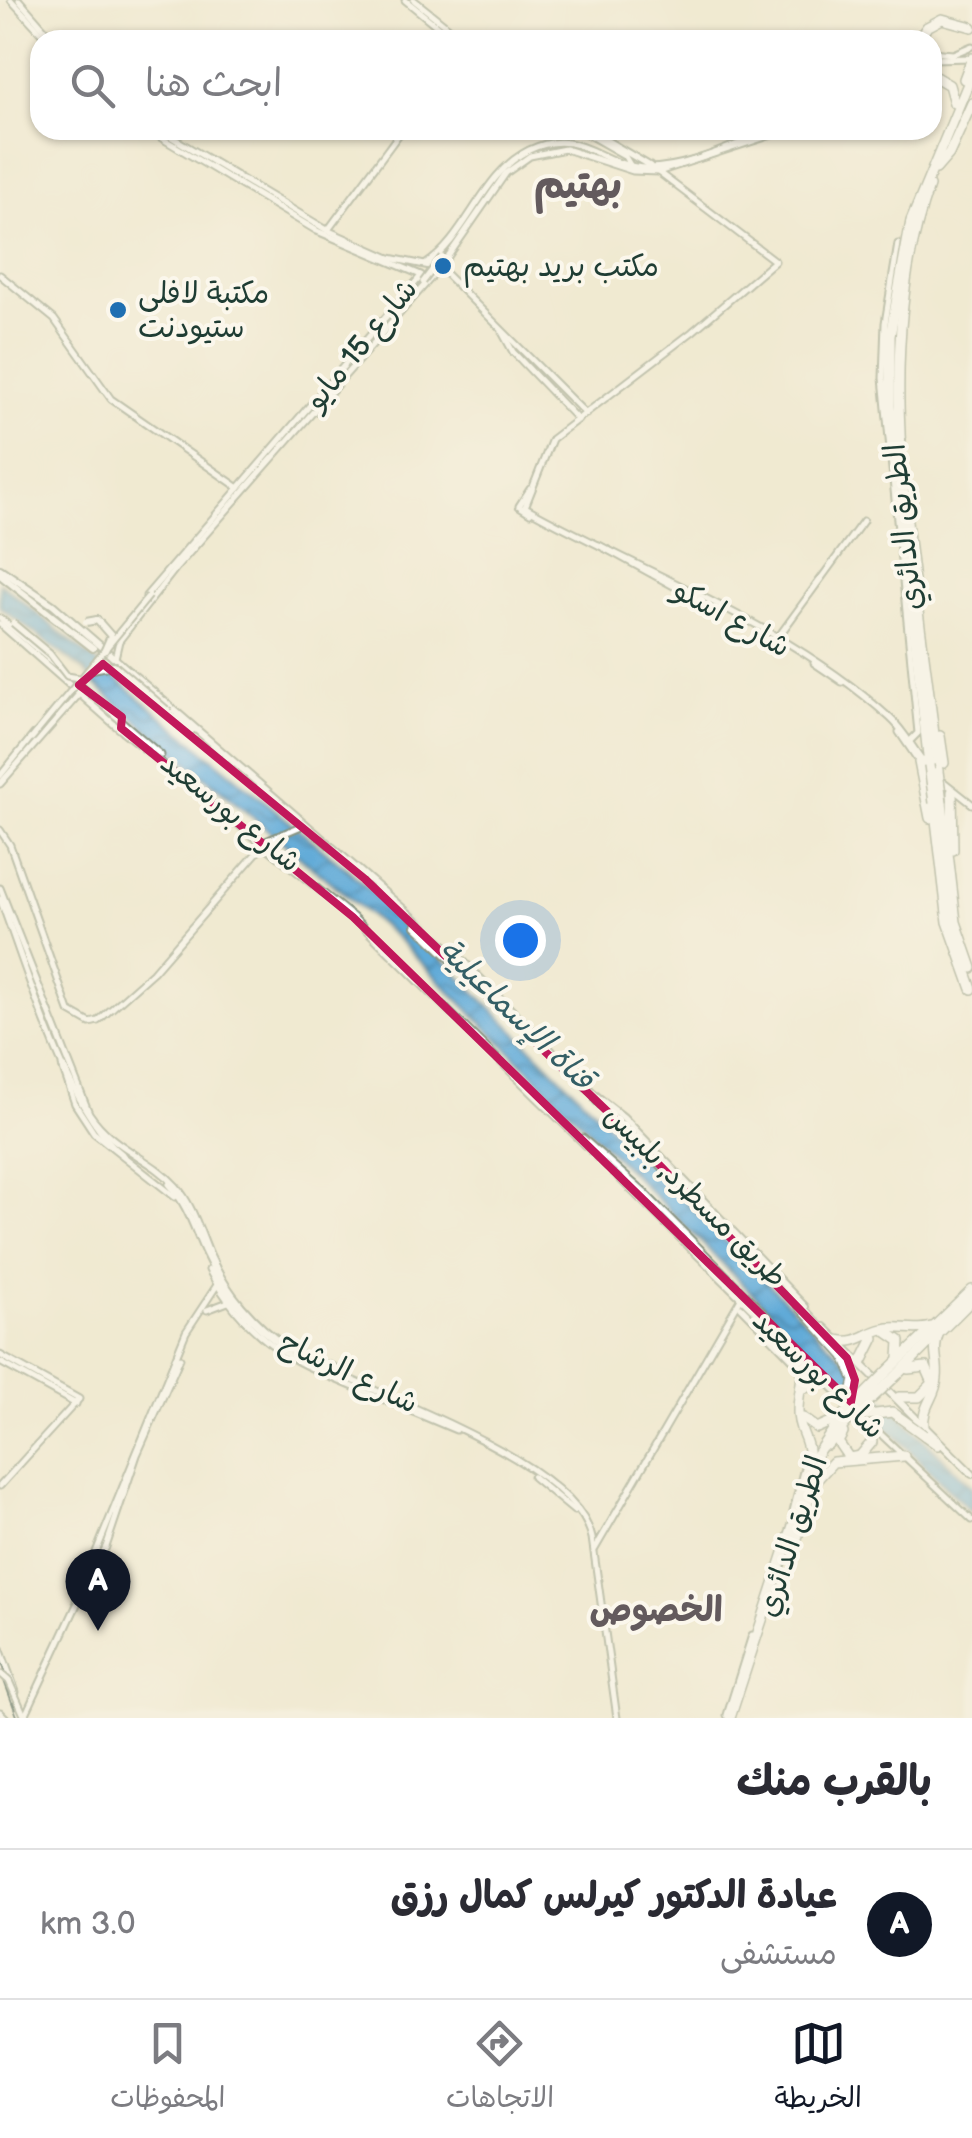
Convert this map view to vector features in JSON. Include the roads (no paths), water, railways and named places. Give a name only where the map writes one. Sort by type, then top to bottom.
[{"type":"highway","points":[[923,30],[947,19],[972,28]]},
{"type":"highway","points":[[932,30],[942,22],[972,28]]},
{"type":"highway","points":[[934,168],[972,58]]},
{"type":"highway","points":[[942,77],[970,72]]},
{"type":"highway","name":"الطريق الدائري","points":[[970,72],[904,246],[889,371],[910,556],[917,663],[931,764],[958,929],[972,968]]},
{"type":"highway","points":[[942,83],[948,87],[954,103]]},
{"type":"highway","name":"الطريق الدائري","points":[[934,168],[972,87]]},
{"type":"highway","points":[[934,168],[948,156],[970,108]]},
{"type":"highway","name":"الطريق الدائري","points":[[911,573],[931,698],[931,764]]},
{"type":"highway","points":[[917,663],[917,728]]},
{"type":"highway","points":[[931,764],[930,818],[937,826]]},
{"type":"highway","points":[[950,868],[952,792]]},
{"type":"highway","name":"الطريق الدائري","points":[[938,802],[937,826],[950,930],[972,988]]},
{"type":"highway","name":"الطريق الدائري","points":[[733,1713],[821,1444],[972,1290]]},
{"type":"highway","name":"الطريق الدائري","points":[[937,1328],[972,1300]]},
{"type":"highway","points":[[800,1306],[845,1356],[855,1383],[838,1445],[849,1458],[870,1449],[873,1436],[869,1423]]},
{"type":"highway","points":[[838,1341],[856,1342],[885,1328],[937,1328],[937,1380],[924,1406],[923,1430]]},
{"type":"highway","points":[[862,1362],[868,1344],[886,1332],[900,1341],[895,1369],[920,1365],[929,1369],[933,1379],[922,1396],[898,1397]]},
{"type":"highway","points":[[799,1354],[804,1380],[798,1414],[810,1446],[811,1484]]},
{"type":"highway","points":[[826,1382],[816,1378],[807,1385],[803,1420],[817,1428],[847,1417],[889,1411],[906,1418],[938,1445]]},
{"type":"highway","points":[[811,1484],[833,1462],[856,1464],[882,1455],[904,1456]]},
{"type":"main road","points":[[15,0],[42,30]]},
{"type":"main road","points":[[405,0],[451,30]]},
{"type":"main road","points":[[416,4],[443,30]]},
{"type":"main road","points":[[942,55],[972,46]]},
{"type":"main road","points":[[942,56],[972,58]]},
{"type":"main road","name":"شارع 15 مايو","points":[[166,140],[328,230],[398,263]]},
{"type":"main road","name":"شارع 15 مايو","points":[[176,140],[317,231],[418,270],[424,278]]},
{"type":"main road","points":[[328,230],[395,140]]},
{"type":"main road","points":[[598,140],[624,155],[630,165]]},
{"type":"main road","points":[[398,263],[438,265],[500,330],[512,352],[577,419],[775,261],[672,180],[606,140]]},
{"type":"main road","name":"شارع 15 مايو","points":[[116,648],[158,586],[239,488],[438,265],[505,167],[522,154],[570,141],[630,165],[655,170],[745,140]]},
{"type":"main road","name":"شارع 15 مايو","points":[[483,200],[517,163],[537,154],[574,150],[633,171],[677,169],[759,140]]},
{"type":"main road","points":[[565,150],[570,141]]},
{"type":"main road","points":[[570,141],[574,150]]},
{"type":"main road","points":[[672,180],[677,169]]},
{"type":"main road","points":[[374,335],[483,200]]},
{"type":"main road","points":[[904,246],[886,316],[883,378],[917,728],[917,738],[908,743]]},
{"type":"main road","points":[[398,263],[438,265],[586,413]]},
{"type":"main road","points":[[0,277],[49,316],[107,399],[239,488]]},
{"type":"main road","name":"شارع 15 مايو","points":[[103,646],[374,335]]},
{"type":"main road","name":"شارع اسكو","points":[[577,419],[550,436],[522,507],[777,641],[850,689],[931,764]]},
{"type":"main road","points":[[777,641],[864,522]]},
{"type":"main road","points":[[0,572],[85,636],[108,650],[116,648],[118,663],[182,720]]},
{"type":"main road","points":[[26,744],[158,586]]},
{"type":"main road","points":[[26,754],[33,739],[103,646],[150,597]]},
{"type":"main road","points":[[45,605],[123,676],[182,720]]},
{"type":"main road","points":[[0,619],[14,623],[50,654],[66,676],[82,677]]},
{"type":"main road","name":"شارع بورسعيد","points":[[0,619],[74,691],[353,916],[630,1193],[904,1456]]},
{"type":"main road","name":"شارع بورسعيد","points":[[0,619],[118,714],[378,936],[647,1195],[904,1456]]},
{"type":"main road","points":[[85,636],[86,622],[98,620],[108,628],[110,639],[103,646]]},
{"type":"main road","points":[[103,646],[126,674],[123,676]]},
{"type":"main road","points":[[92,669],[114,665],[182,720]]},
{"type":"main road","points":[[123,676],[135,681],[182,720]]},
{"type":"main road","points":[[0,776],[74,691]]},
{"type":"main road","points":[[0,784],[74,691]]},
{"type":"main road","points":[[111,722],[117,721],[118,714]]},
{"type":"main road","name":"طريق مسطرد, بلبيس","points":[[182,720],[298,827],[359,873],[457,961],[621,1120],[972,1476]]},
{"type":"main road","name":"طريق مسطرد, بلبيس","points":[[182,720],[457,961]]},
{"type":"main road","points":[[121,730],[122,725],[128,724]]},
{"type":"main road","points":[[931,764],[952,792],[972,805]]},
{"type":"main road","points":[[931,764],[972,805]]},
{"type":"main road","points":[[269,842],[298,827]]},
{"type":"main road","points":[[0,829],[23,880],[69,1010],[89,1022],[100,1018],[154,969],[260,849]]},
{"type":"main road","points":[[0,888],[21,946]]},
{"type":"main road","points":[[0,900],[21,946]]},
{"type":"main road","name":"شارع الرشاح","points":[[21,946],[94,1121],[119,1147],[175,1186],[226,1284],[271,1337],[310,1360],[457,1428],[570,1506]]},
{"type":"main road","name":"شارع الرشاح","points":[[21,946],[64,1064],[93,1126],[116,1150],[169,1184],[196,1227]]},
{"type":"main road","name":"طريق مسطرد, بلبيس","points":[[621,1120],[800,1306],[972,1476]]},
{"type":"main road","points":[[630,1193],[636,1193],[637,1186]]},
{"type":"main road","points":[[640,1202],[640,1196],[647,1195]]},
{"type":"main road","points":[[196,1227],[218,1285],[229,1302],[271,1337]]},
{"type":"main road","points":[[25,1718],[98,1558],[187,1338],[215,1300],[218,1285]]},
{"type":"main road","points":[[215,1300],[229,1302]]},
{"type":"main road","points":[[594,1551],[743,1302],[800,1366],[796,1418],[808,1444],[779,1562],[733,1713]]},
{"type":"main road","points":[[838,1341],[898,1397],[923,1430]]},
{"type":"main road","points":[[0,1358],[78,1402],[0,1486]]},
{"type":"main road","points":[[904,1456],[972,1520]]},
{"type":"main road","points":[[570,1506],[587,1522],[594,1551],[607,1663]]},
{"type":"main road","points":[[570,1506],[589,1536],[616,1718]]},
{"type":"main road","points":[[0,1648],[25,1718]]},
{"type":"main road","points":[[0,1672],[9,1681],[25,1718]]},
{"type":"water","points":[[0,583],[348,870],[417,934],[972,1487],[972,1513],[396,937],[95,685],[85,671],[0,607]]},
{"type":"railway","points":[[0,1664],[20,1718]]},
{"type":"place","name":"مكتب بريد بهتيم","points":[[443,266]]},
{"type":"place","name":"مكتبة لافلى ستيودنت","points":[[118,310]]},
{"type":"place","name":"عيادة الدكتور كيرلس كمال رزق","points":[[98,1631]]},
{"type":"district","name":"بهتيم","points":[[578,184]]},
{"type":"district","name":"الخصوص","points":[[656,1609]]},
{"type":"water label","name":"قناة الإسماعيلية","points":[[517,1014]]}]
